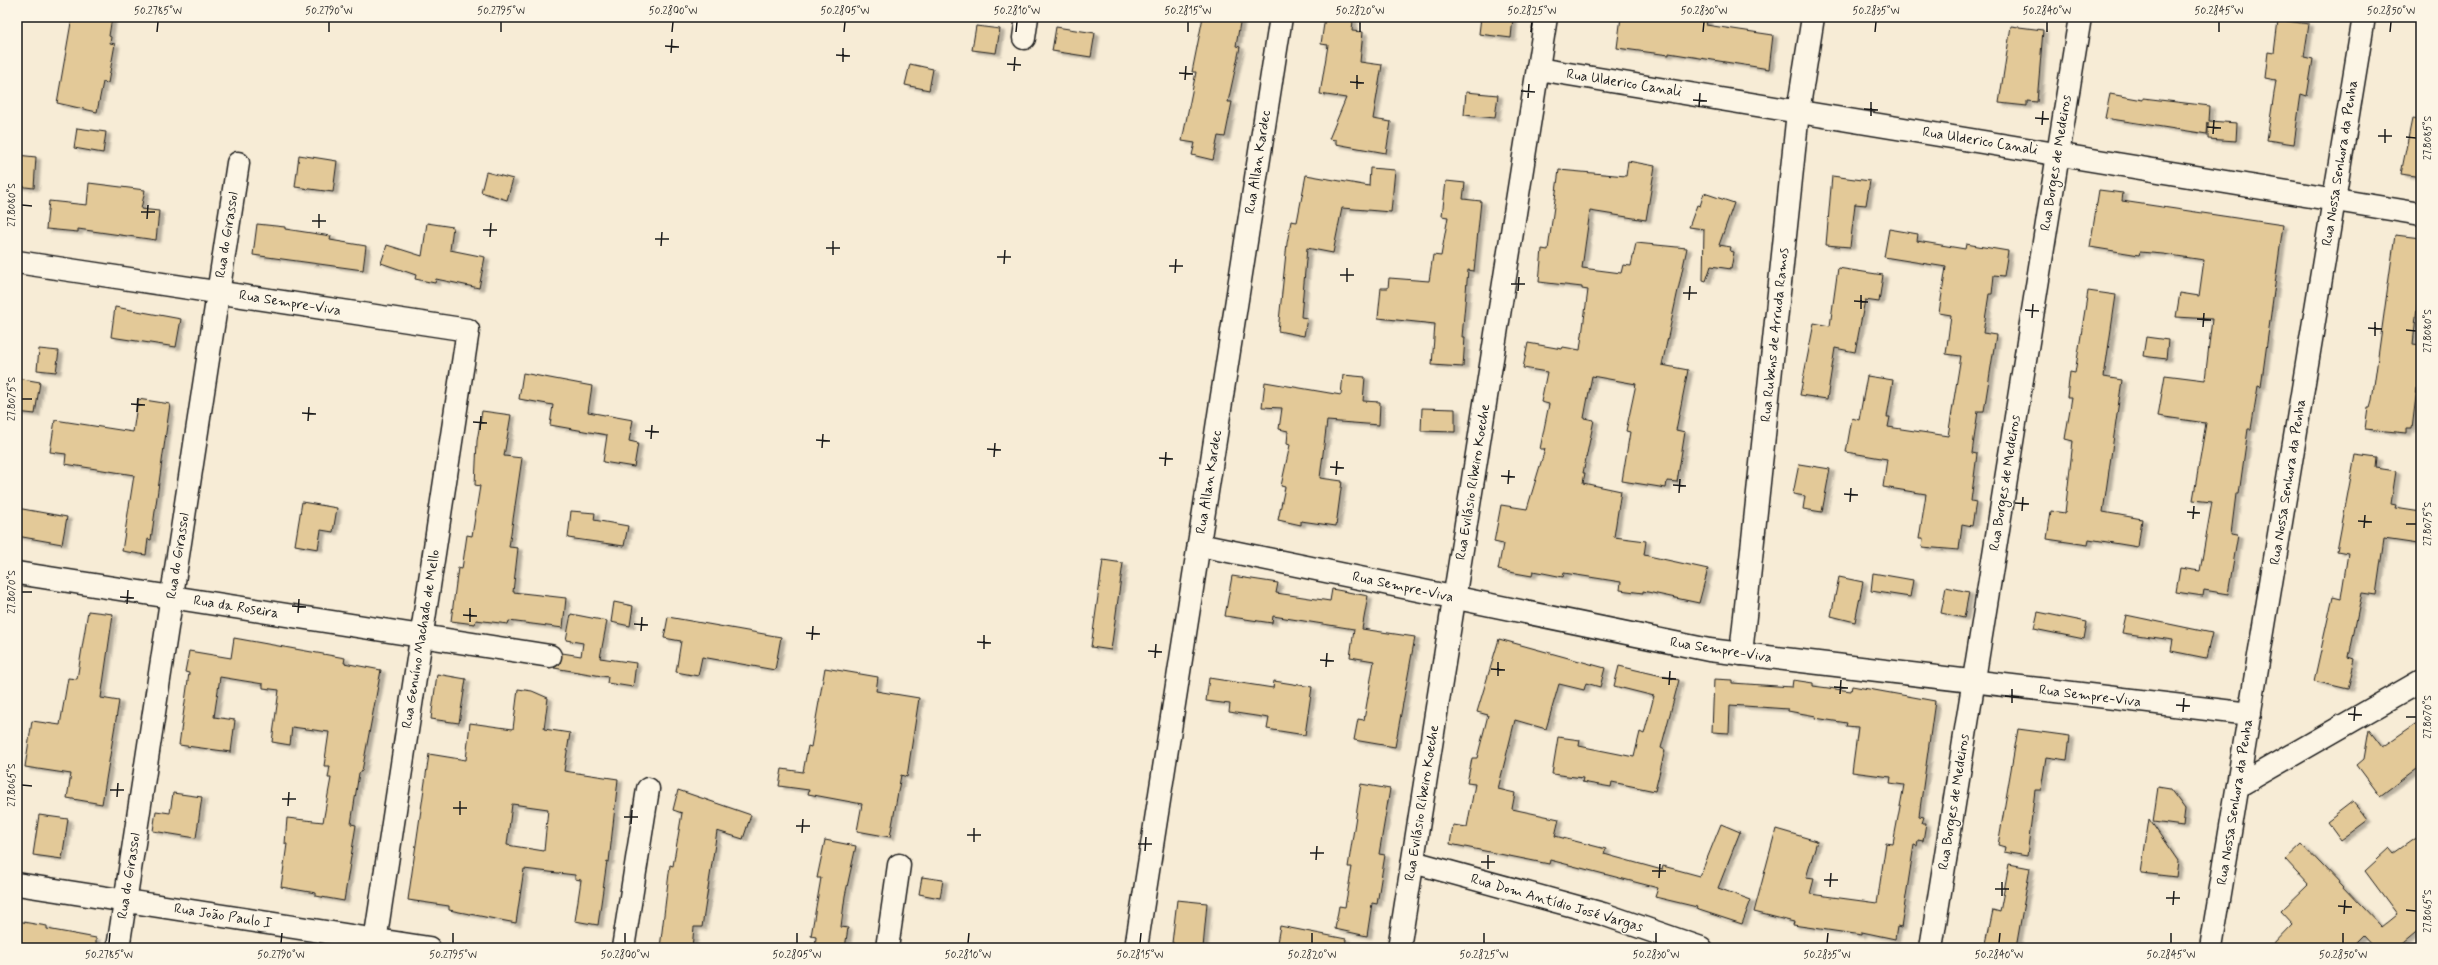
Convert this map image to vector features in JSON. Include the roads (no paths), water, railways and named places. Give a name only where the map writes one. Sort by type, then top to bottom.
[{"type":"street","points":[[1024,38],[1027,17]]},
{"type":"street","name":"Rua Allan Kardec","points":[[1136,948],[1281,17]]},
{"type":"street","name":"Rua Evilásio Ribeiro Koeche","points":[[1399,948],[1546,17]]},
{"type":"street","name":"Rua Rubens de Arruda Ramos","points":[[1742,654],[1798,112],[1813,17]]},
{"type":"street","name":"Rua Borges de Medeiros","points":[[1931,948],[2080,17]]},
{"type":"street","name":"Rua Nossa Senhora da Penha","points":[[2212,948],[2364,17]]},
{"type":"street","name":"Rua Ulderico Canali","points":[[1538,69],[2421,214]]},
{"type":"street","name":"Rua do Girassol","points":[[118,948],[238,164]]},
{"type":"street","name":"Rua Sempre-Viva","points":[[17,262],[468,330]]},
{"type":"street","name":"Rua Genuíno Machado de Mello","points":[[375,944],[468,330]]},
{"type":"street","name":"Rua Sempre-Viva","points":[[1199,545],[1709,650],[1974,683],[2250,714]]},
{"type":"street","name":"Rua da Roseira","points":[[17,573],[550,656]]},
{"type":"street","points":[[2238,786],[2421,682]]},
{"type":"street","points":[[623,948],[648,789]]},
{"type":"street","name":"Rua Dom Antídio José Vargas","points":[[1413,862],[1604,914],[1701,948]]},
{"type":"street","points":[[887,948],[899,865]]},
{"type":"street","name":"Rua João Paulo I","points":[[17,884],[375,944],[430,948]]}]
